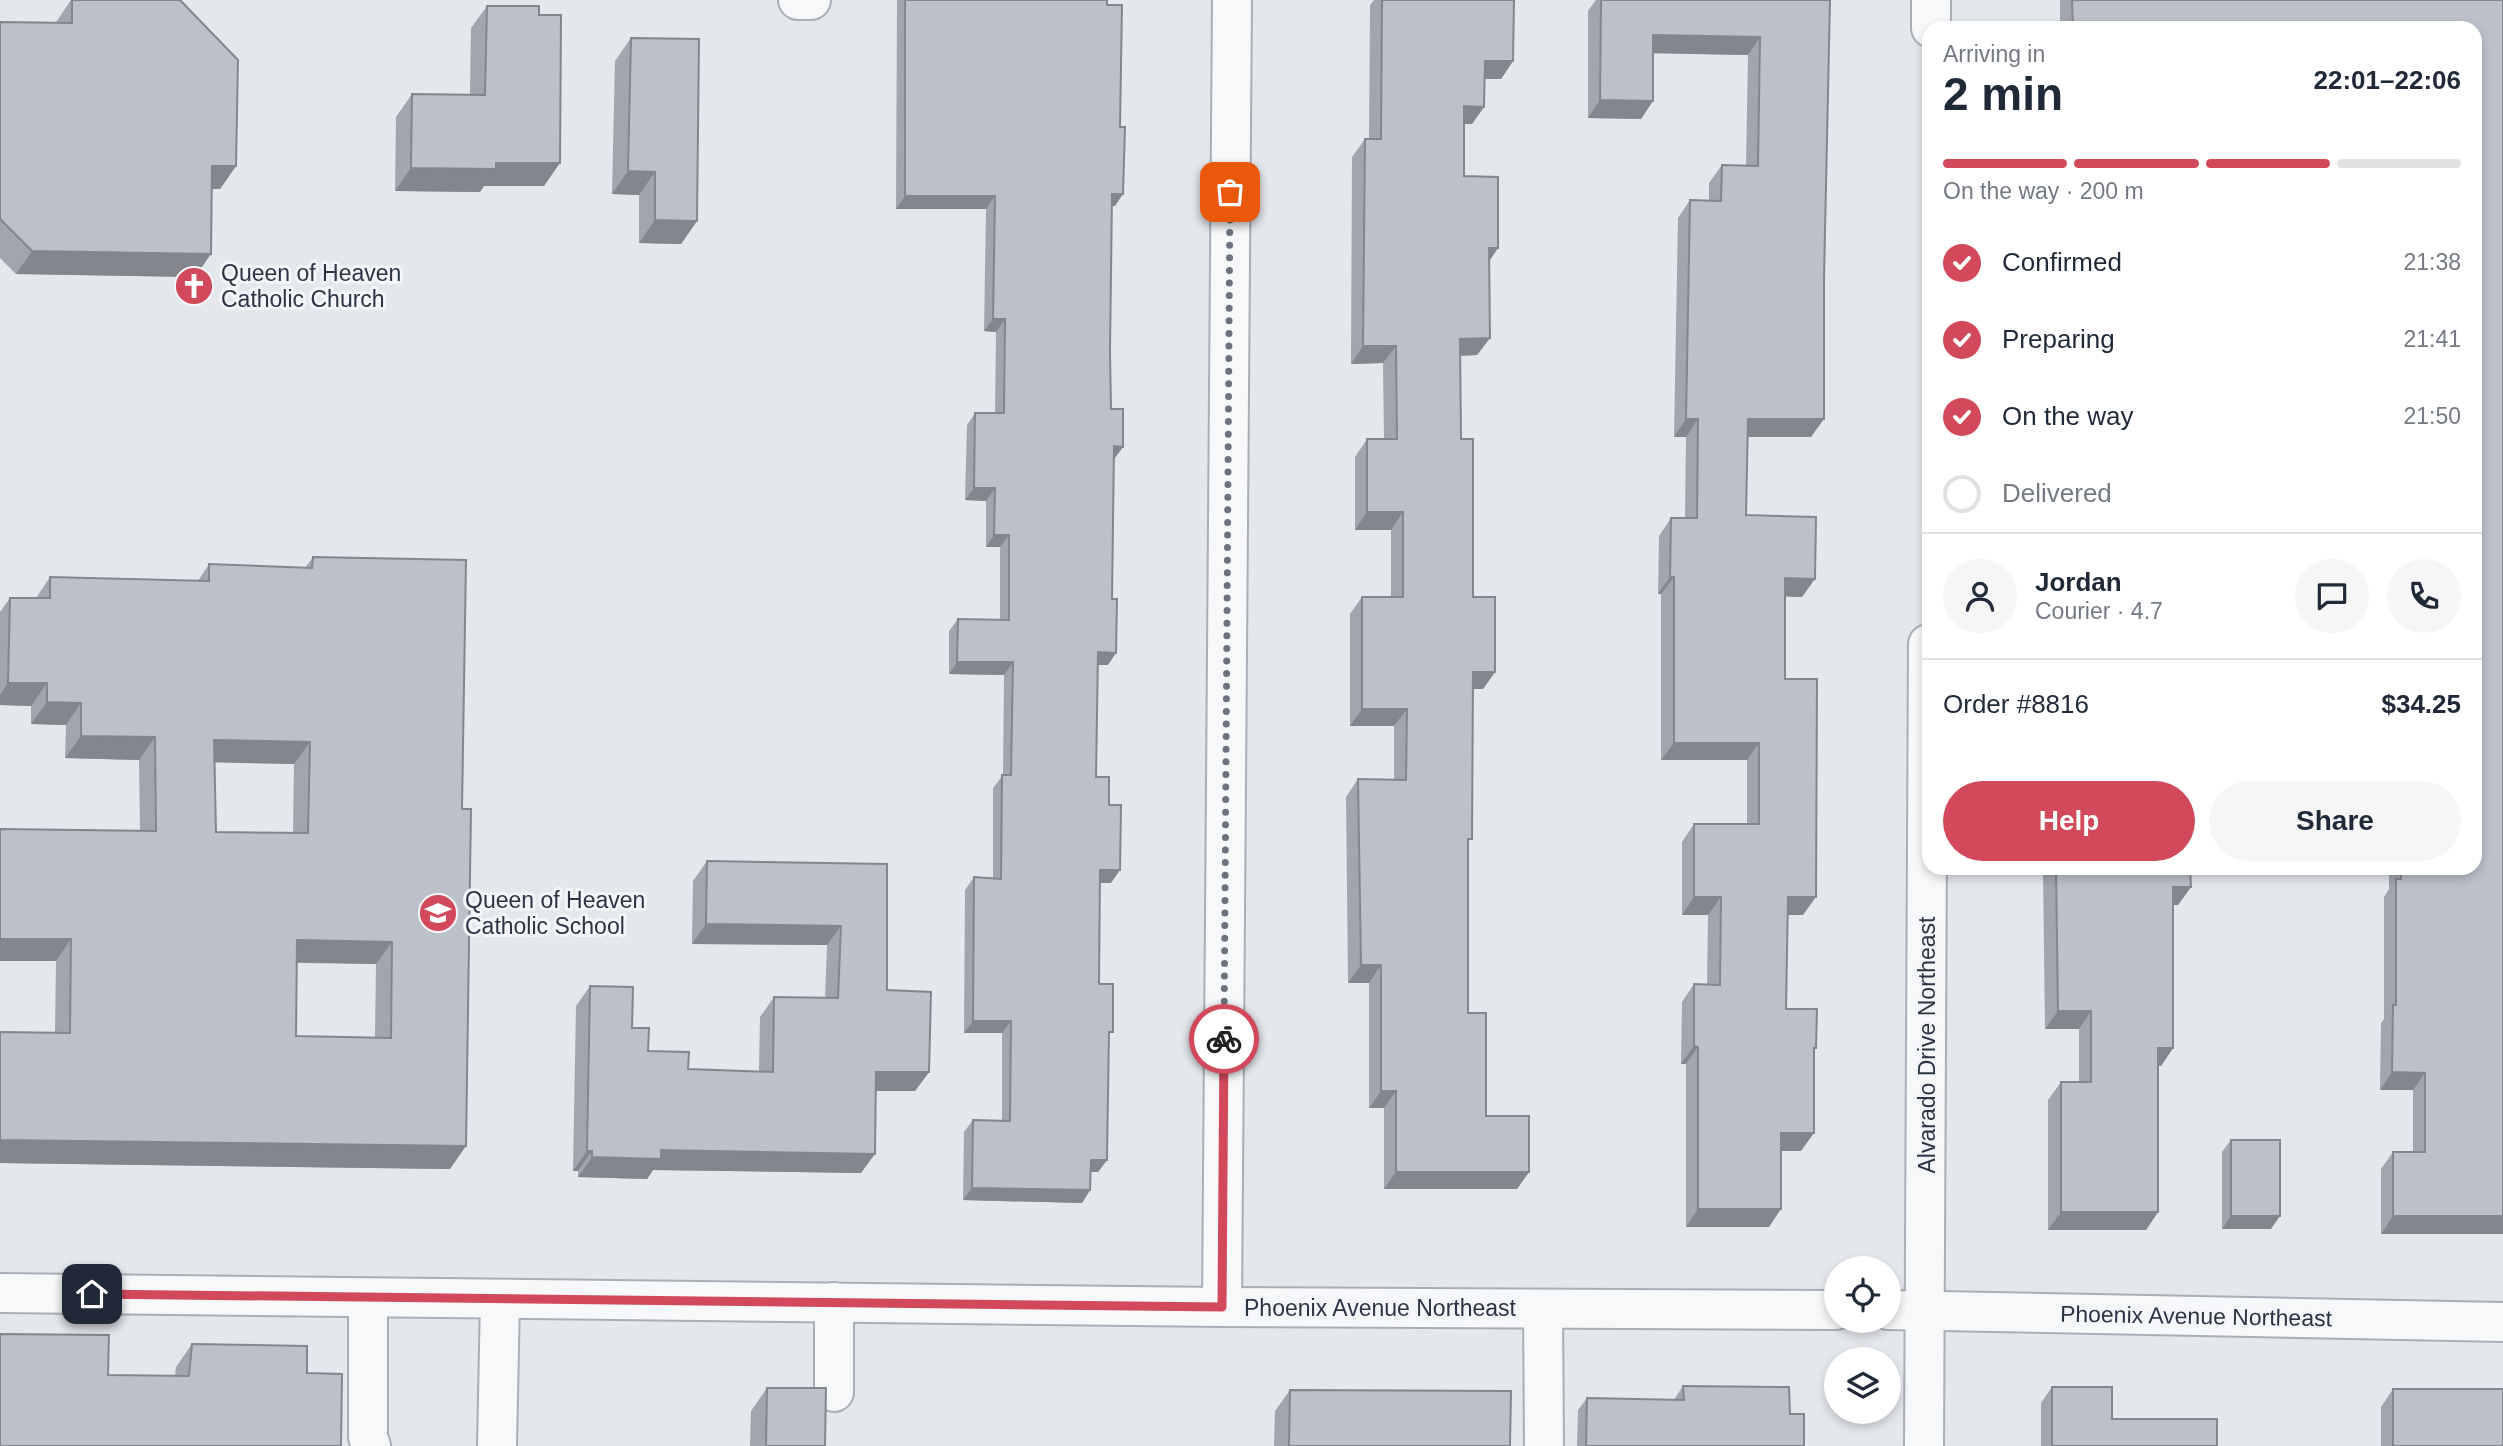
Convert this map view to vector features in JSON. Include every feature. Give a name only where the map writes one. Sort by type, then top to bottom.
[{"type":"street","points":[[798,0],[811,0]]},
{"type":"street","points":[[1222,1307],[1232,0]]},
{"type":"street","points":[[1931,0],[1931,21]]},
{"type":"street","name":"Alvarado Drive Northeast","points":[[1924,1446],[1927,875]]},
{"type":"street","name":"Phoenix Avenue Northeast","points":[[0,1293],[1222,1307],[1824,1310]]},
{"type":"street","points":[[368,1298],[368,1437],[371,1446]]},
{"type":"street","points":[[497,1446],[500,1299]]},
{"type":"street","points":[[834,1302],[834,1392]]},
{"type":"street","points":[[1543,1308],[1544,1446]]},
{"type":"street","name":"Phoenix Avenue Northeast","points":[[1901,1310],[2503,1322]]},
{"type":"building","points":[[72,0],[180,0],[238,60],[236,166],[212,166],[211,254],[32,251],[0,219],[0,22],[72,23]]},
{"type":"building","points":[[905,0],[1107,0],[1107,5],[1122,5],[1120,127],[1125,127],[1123,194],[1112,194],[1110,352],[1111,409],[1123,409],[1123,447],[1114,446],[1112,599],[1117,599],[1116,653],[1098,652],[1096,777],[1109,777],[1109,805],[1121,805],[1120,870],[1100,870],[1099,984],[1113,984],[1113,1032],[1109,1032],[1107,1160],[1091,1160],[1090,1190],[972,1188],[973,1120],[1010,1121],[1011,1021],[973,1021],[974,877],[1001,879],[1002,775],[1011,775],[1013,662],[957,662],[958,619],[1009,620],[1009,535],[994,535],[995,488],[974,488],[975,413],[1004,413],[1005,319],[993,319],[995,196],[905,196]]},
{"type":"building","points":[[1382,0],[1514,0],[1513,61],[1485,61],[1484,107],[1464,106],[1464,176],[1498,177],[1498,248],[1489,248],[1490,338],[1460,339],[1461,439],[1473,439],[1473,597],[1495,597],[1495,672],[1473,672],[1472,839],[1468,839],[1468,1013],[1486,1013],[1486,1116],[1529,1116],[1529,1172],[1396,1172],[1396,1091],[1381,1091],[1381,965],[1361,965],[1358,779],[1406,780],[1407,709],[1362,709],[1362,597],[1403,597],[1403,512],[1367,512],[1367,439],[1397,439],[1396,346],[1363,346],[1365,139],[1381,139]]},
{"type":"building","points":[[1601,0],[1830,0],[1824,419],[1748,419],[1746,515],[1816,517],[1815,579],[1785,578],[1785,679],[1817,679],[1816,897],[1788,897],[1786,1009],[1817,1009],[1814,1133],[1781,1133],[1781,1209],[1698,1209],[1698,1047],[1694,1046],[1694,984],[1720,985],[1721,897],[1694,897],[1694,824],[1759,824],[1759,743],[1674,743],[1674,577],[1670,577],[1671,518],[1697,518],[1698,419],[1686,419],[1690,200],[1721,201],[1722,165],[1758,166],[1760,37],[1653,35],[1653,101],[1600,100]]},
{"type":"building","points":[[2072,0],[2503,0],[2503,1216],[2393,1216],[2393,1152],[2425,1152],[2425,1073],[2392,1072],[2393,1005],[2396,1005],[2396,879],[2401,879],[2401,875],[2482,875],[2482,21],[2073,21]]},
{"type":"building","points":[[487,6],[539,6],[539,15],[561,15],[560,163],[496,163],[496,169],[411,168],[412,94],[485,95]]},
{"type":"building","points":[[631,38],[699,39],[697,221],[655,220],[655,172],[628,171]]},
{"type":"building","points":[[313,557],[466,560],[462,809],[471,809],[466,1146],[0,1140],[0,1032],[70,1033],[71,939],[0,939],[0,829],[156,831],[155,737],[81,736],[81,703],[47,702],[47,683],[8,683],[10,598],[50,598],[50,577],[209,581],[209,564],[312,568]],"holes":[[[214,740],[310,742],[308,833],[216,832]],[[297,940],[392,942],[391,1038],[296,1036]]]},
{"type":"building","points":[[707,861],[887,864],[887,990],[931,992],[929,1072],[876,1072],[875,1154],[661,1150],[661,1159],[592,1157],[592,1151],[587,1151],[590,986],[633,987],[632,1028],[649,1028],[648,1051],[689,1052],[688,1069],[773,1072],[774,997],[838,998],[841,926],[706,924]]},
{"type":"building","points":[[2056,875],[2190,875],[2191,887],[2173,887],[2173,1048],[2158,1048],[2158,1212],[2061,1212],[2061,1082],[2091,1082],[2091,1011],[2058,1011]]},
{"type":"building","points":[[2231,1140],[2280,1140],[2280,1216],[2231,1216]]},
{"type":"building","points":[[0,1334],[109,1335],[108,1375],[189,1376],[192,1344],[307,1346],[307,1373],[342,1374],[341,1446],[0,1446]]},
{"type":"building","points":[[1683,1386],[1789,1387],[1790,1414],[1804,1414],[1804,1446],[1586,1446],[1587,1398],[1684,1400]]},
{"type":"building","points":[[2052,1387],[2112,1387],[2112,1419],[2217,1419],[2217,1446],[2052,1446]]},
{"type":"building","points":[[767,1388],[826,1388],[825,1446],[766,1446]]},
{"type":"building","points":[[2393,1389],[2503,1389],[2503,1446],[2393,1446]]},
{"type":"building","points":[[1290,1390],[1511,1391],[1510,1446],[1289,1446]]},
{"type":"way so far","points":[[1224,1039],[1230,192]]},
{"type":"place","name":"Queen of Heaven Catholic Church","points":[[194,286]]},
{"type":"place","name":"Queen of Heaven Catholic School","points":[[438,913]]},
{"type":"route","points":[[92,1294],[1222,1307],[1224,1039]]}]
